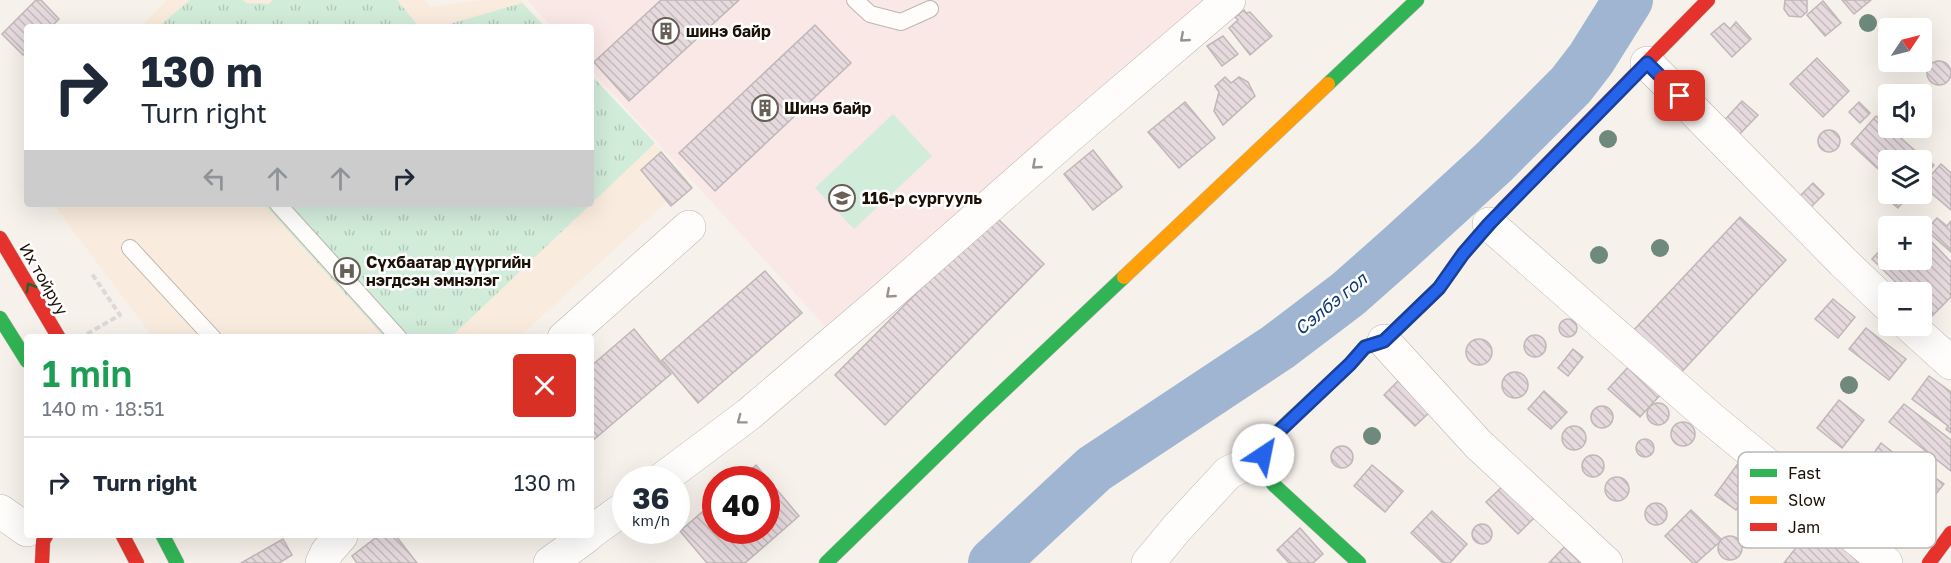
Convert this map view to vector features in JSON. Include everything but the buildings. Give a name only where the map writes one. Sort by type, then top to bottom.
[{"type":"street","points":[[680,466],[749,414],[1229,0]]},
{"type":"street","points":[[826,563],[980,413],[1417,0]]},
{"type":"street","points":[[1359,563],[1274,485],[1258,464],[1274,436],[1365,347],[1384,341],[1439,288],[1463,254],[1489,224],[1708,0]]},
{"type":"street","points":[[1647,63],[1842,262],[1878,296]]},
{"type":"street","points":[[1489,224],[1752,452]]},
{"type":"street","points":[[569,334],[689,227]]},
{"type":"street","name":"Их тойруу","points":[[0,238],[57,334]]},
{"type":"street","points":[[0,318],[24,356]]},
{"type":"street","points":[[1921,336],[1951,363]]},
{"type":"street","points":[[1384,341],[1478,444],[1606,563]]},
{"type":"street","points":[[1148,563],[1228,473],[1263,455]]},
{"type":"street","points":[[0,511],[24,530]]},
{"type":"street","points":[[594,530],[612,517]]},
{"type":"street","points":[[1929,563],[1951,532]]},
{"type":"street","points":[[124,538],[137,563]]},
{"type":"street","points":[[164,538],[177,563]]},
{"type":"street","points":[[322,563],[327,552],[339,538]]},
{"type":"street","points":[[550,563],[584,538]]},
{"type":"street","points":[[1868,548],[1886,563]]},
{"type":"lane","points":[[855,0],[870,14],[901,22],[930,9]]},
{"type":"lane","points":[[281,207],[395,334]]},
{"type":"lane","points":[[130,248],[209,334]]},
{"type":"path","points":[[88,334],[120,315],[92,274]]},
{"type":"shaded area","points":[[167,0],[425,0],[431,7],[481,0],[521,0],[543,24],[143,24]]},
{"type":"shaded area","name":"116-р сургууль","points":[[527,0],[1209,0],[825,326],[594,73],[594,24],[549,24]]},
{"type":"shaded area","name":"Сүхбаатар дүүргийн нэгдсэн эмнэлэг","points":[[594,79],[689,181],[522,334],[151,334],[55,207],[594,207]]},
{"type":"green space","points":[[190,0],[243,0],[246,3],[269,4],[273,0],[397,0],[417,24],[162,24]]},
{"type":"green space","points":[[522,3],[542,24],[449,24]]},
{"type":"green space","points":[[594,78],[655,143],[594,201]]},
{"type":"green space","points":[[893,114],[932,156],[854,229],[815,188]]},
{"type":"green space","points":[[267,207],[588,207],[454,334],[381,334]]},
{"type":"waterway","name":"Сэлбэ гол","points":[[993,563],[1094,469],[1278,347],[1348,294],[1400,248],[1494,162],[1571,85],[1591,59],[1628,0]]},
{"type":"traffic: fast","points":[[1328,84],[1417,0]]},
{"type":"traffic: fast","points":[[1359,563],[1274,485],[1258,464],[1273,436],[1365,347],[1384,341],[1439,288],[1463,254],[1504,208]]},
{"type":"traffic: fast","points":[[826,563],[1124,277]]},
{"type":"traffic: fast","points":[[0,318],[24,356]]},
{"type":"traffic: fast","points":[[164,538],[177,563]]},
{"type":"traffic: slow","points":[[1124,277],[1328,84]]},
{"type":"traffic: jam","points":[[1504,208],[1708,0]]},
{"type":"traffic: jam","points":[[0,238],[57,334]]},
{"type":"traffic: jam","points":[[1929,563],[1951,533]]},
{"type":"traffic: jam","points":[[42,563],[45,538]]},
{"type":"traffic: jam","points":[[124,538],[137,563]]},
{"type":"place","name":"шинэ байр","points":[[666,31]]},
{"type":"place","name":"Шинэ байр","points":[[765,108]]},
{"type":"place","name":"116-р сургууль","points":[[842,198]]},
{"type":"place","name":"Сүхбаатар дүүргийн нэгдсэн эмнэлэг","points":[[347,271]]},
{"type":"route","points":[[1263,455],[1274,436],[1365,347],[1384,341],[1439,288],[1463,254],[1489,224],[1647,63],[1680,96]]}]
